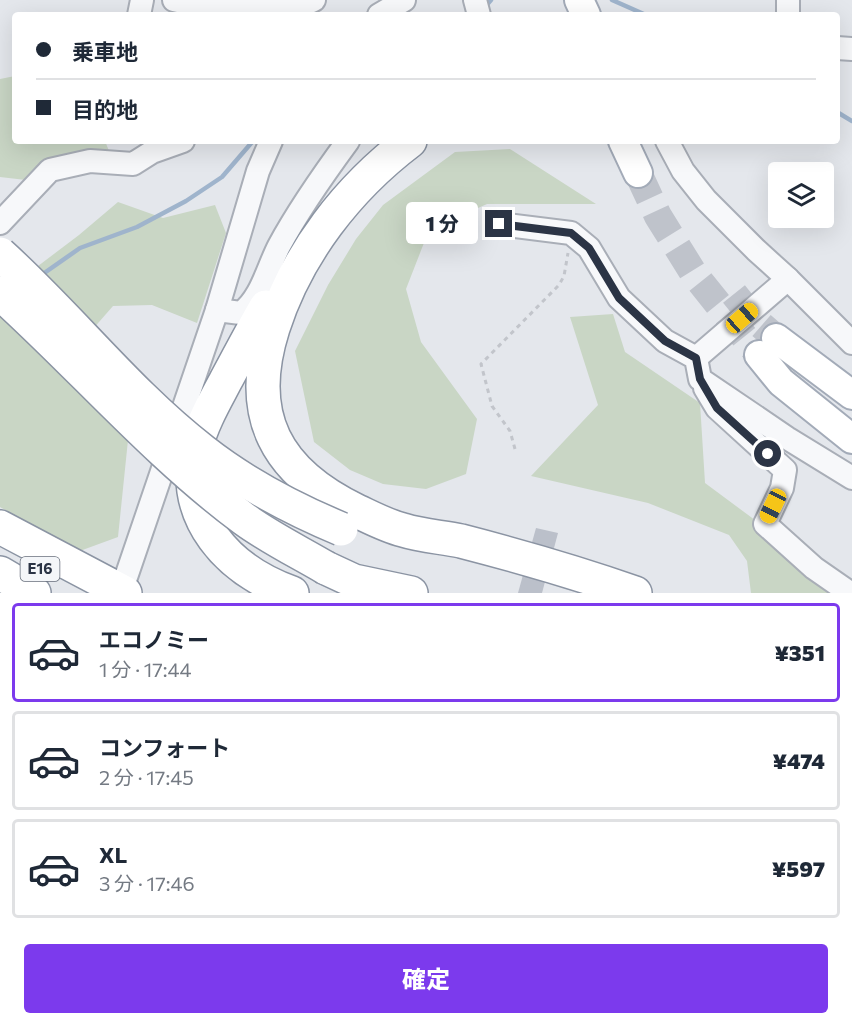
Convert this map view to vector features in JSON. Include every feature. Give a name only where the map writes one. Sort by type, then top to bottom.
[{"type":"highway","points":[[292,593],[245,571],[230,558],[204,524],[196,499],[194,473],[197,446],[210,409],[303,240],[342,187],[380,144]]},
{"type":"highway","points":[[407,144],[356,188],[339,208],[309,251],[285,297],[271,334],[263,375],[262,397],[275,442],[302,476],[328,496],[403,530],[459,541],[644,593]]},
{"type":"highway","points":[[0,254],[132,387],[189,440],[228,469],[270,496],[341,529],[383,536],[418,534]]},
{"type":"highway","points":[[0,293],[208,490],[260,529],[326,568],[354,581],[411,593]]},
{"type":"highway","points":[[0,526],[124,588]]},
{"type":"highway","name":"E16","points":[[0,545],[80,593]]},
{"type":"highway","name":"E16","points":[[0,573],[34,593]]},
{"type":"highway","points":[[597,580],[635,593]]},
{"type":"highway","points":[[0,586],[12,593]]},
{"type":"main road","points":[[629,144],[651,155]]},
{"type":"main road","points":[[845,405],[768,346],[782,382],[852,440]]},
{"type":"street","points":[[183,6],[259,12],[292,8],[314,0]]},
{"type":"street","points":[[376,9],[404,0]]},
{"type":"street","points":[[0,223],[50,170],[90,161],[134,164],[152,152],[175,144]]},
{"type":"street","points":[[124,588],[216,310],[258,171],[270,144]]},
{"type":"street","points":[[216,310],[241,313],[251,307],[280,246],[316,185],[346,144]]},
{"type":"street","points":[[651,155],[683,171],[706,200],[852,343]]},
{"type":"street","points":[[499,224],[571,233],[589,248],[619,298],[665,341],[787,438],[852,478]]},
{"type":"street","points":[[698,368],[788,279]]},
{"type":"street","points":[[698,368],[717,408],[784,470],[782,488],[765,524],[814,568],[850,593]]},
{"type":"path","points":[[515,449],[510,431],[492,406],[481,364],[559,285],[564,276],[571,233]]},
{"type":"green space","points":[[12,77],[12,144],[106,144],[109,151],[43,182],[0,177],[0,79]]},
{"type":"green space","points":[[510,149],[596,204],[487,204],[429,230],[406,289],[421,342],[477,419],[466,474],[426,489],[383,484],[350,470],[314,442],[295,351],[328,285],[356,239],[383,205],[455,152]]},
{"type":"green space","points":[[118,202],[163,218],[215,205],[226,233],[197,323],[152,305],[113,306],[78,346],[128,440],[118,537],[77,552],[0,507],[0,290],[13,285]]},
{"type":"green space","points":[[613,314],[625,352],[700,403],[705,483],[767,529],[828,593],[751,593],[747,561],[729,535],[648,503],[531,476],[598,405],[570,317]]},
{"type":"building","points":[[536,528],[558,533],[542,593],[518,593]]},
{"type":"waterway","points":[[484,8],[491,0]]},
{"type":"waterway","points":[[612,0],[639,12]]},
{"type":"waterway","points":[[840,114],[852,121]]},
{"type":"waterway","points":[[40,276],[80,248],[137,227],[186,201],[222,177],[250,144]]},
{"type":"tunnel","points":[[638,173],[658,216],[694,274],[759,355]]},
{"type":"tunnel","points":[[734,294],[754,319],[776,338]]},
{"type":"route","points":[[499,224],[571,233],[589,248],[619,298],[665,341],[696,358],[700,379],[717,408],[768,454]]}]
